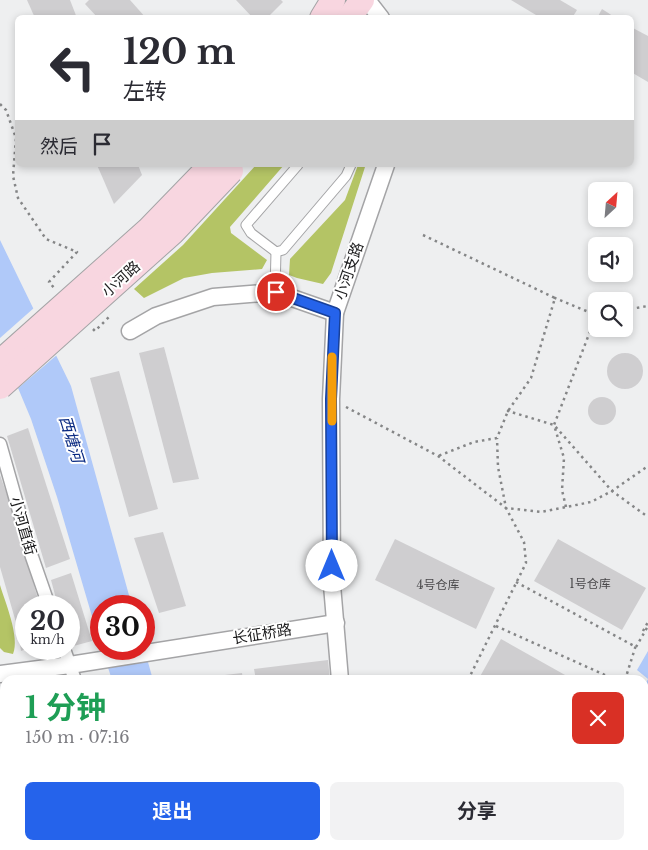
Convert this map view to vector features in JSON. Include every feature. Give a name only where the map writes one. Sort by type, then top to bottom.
[{"type":"main road","points":[[324,15],[333,0]]},
{"type":"main road","points":[[351,15],[362,0]]},
{"type":"main road","name":"小河路","points":[[0,362],[148,230],[226,167]]},
{"type":"main road","name":"小河路","points":[[0,387],[172,232],[226,167]]},
{"type":"street","points":[[367,0],[379,15]]},
{"type":"street","name":"小河支路","points":[[340,675],[332,584],[331,399],[335,313],[385,167]]},
{"type":"street","points":[[130,331],[156,316],[213,297],[276,292],[335,313]]},
{"type":"street","name":"小河直街","points":[[0,444],[32,557],[45,595]]},
{"type":"street","name":"长征桥路","points":[[74,670],[188,646],[336,623]]},
{"type":"street","points":[[0,674],[74,670]]},
{"type":"lane","points":[[276,252],[251,233],[246,225],[296,167]]},
{"type":"lane","points":[[276,252],[283,250],[346,176],[350,167]]},
{"type":"lane","points":[[276,252],[276,292]]},
{"type":"path","points":[[0,104],[6,110],[15,135]]},
{"type":"path","points":[[15,151],[13,176],[18,198],[46,239],[77,252]]},
{"type":"path","points":[[423,235],[588,312]]},
{"type":"path","points":[[471,675],[526,563],[524,542],[506,508],[498,467],[497,438],[508,411],[531,378],[555,298]]},
{"type":"path","points":[[633,308],[648,306]]},
{"type":"path","points":[[566,507],[562,490],[564,458],[554,425],[588,337]]},
{"type":"path","points":[[331,399],[438,456],[506,508],[541,512],[592,502],[612,491],[648,466]]},
{"type":"path","points":[[508,411],[554,425],[612,491],[648,517]]},
{"type":"path","points":[[438,456],[474,442],[497,438]]},
{"type":"path","points":[[516,582],[636,647]]},
{"type":"path","points":[[628,675],[636,647],[648,622]]},
{"type":"path","points":[[496,626],[605,675]]},
{"type":"path","points":[[636,647],[648,626]]},
{"type":"green space","points":[[254,167],[282,167],[230,227],[231,233],[267,260],[262,269],[212,273],[184,278],[144,298],[134,289],[183,245]]},
{"type":"green space","points":[[357,167],[365,167],[331,273],[323,284],[289,275],[290,259],[345,200]]},
{"type":"green space","points":[[0,585],[13,629],[15,647],[13,654],[4,652],[0,648]]},
{"type":"water","name":"西塘河","points":[[0,240],[71,386],[129,595],[90,595],[90,610],[57,497],[31,419],[0,345]]},
{"type":"water","points":[[648,651],[648,675],[643,675],[637,670]]},
{"type":"water","points":[[106,660],[147,660],[152,675],[110,675]]},
{"type":"pier","points":[[35,307],[58,354],[16,390],[0,351],[0,338]]},
{"type":"building","points":[[27,0],[70,0],[76,15],[34,15]]},
{"type":"building","points":[[89,0],[130,0],[143,15],[95,15],[85,4]]},
{"type":"building","points":[[236,0],[281,0],[283,2],[270,15],[250,15]]},
{"type":"building","points":[[511,0],[560,0],[577,10],[574,15],[536,15]]},
{"type":"building","points":[[602,9],[611,15],[599,15]]},
{"type":"building","points":[[634,29],[648,36],[648,82],[634,74]]},
{"type":"building","points":[[98,167],[139,167],[142,175],[114,204]]},
{"type":"building","points":[[164,347],[199,479],[173,483],[139,353]]},
{"type":"building","points":[[625,353],[632,354],[638,358],[642,364],[642,378],[638,384],[632,388],[625,389],[618,388],[612,384],[608,378],[607,371],[608,364],[612,358],[618,354]]},
{"type":"building","points":[[119,371],[158,509],[129,517],[90,378]]},
{"type":"building","points":[[602,397],[612,401],[616,411],[612,421],[602,425],[592,421],[588,411],[592,401]]},
{"type":"building","points":[[28,428],[70,559],[46,568],[7,436]]},
{"type":"building","points":[[0,475],[37,595],[15,595],[15,619],[0,567]]},
{"type":"building","points":[[163,532],[186,606],[159,613],[155,595],[153,595],[134,538]]},
{"type":"building","points":[[395,539],[495,588],[476,629],[375,580]]},
{"type":"building","points":[[558,539],[646,588],[622,630],[534,581]]},
{"type":"building","points":[[71,573],[78,595],[55,595],[51,580]]},
{"type":"building","points":[[80,602],[90,635],[90,642],[80,644]]},
{"type":"building","points":[[501,639],[565,675],[481,675]]},
{"type":"building","points":[[328,660],[330,675],[255,675],[254,669]]},
{"type":"building","points":[[242,673],[242,675],[225,675]]},
{"type":"slow traffic","points":[[332,357],[332,421]]},
{"type":"route","points":[[276,292],[335,313],[331,399],[332,566]]}]
